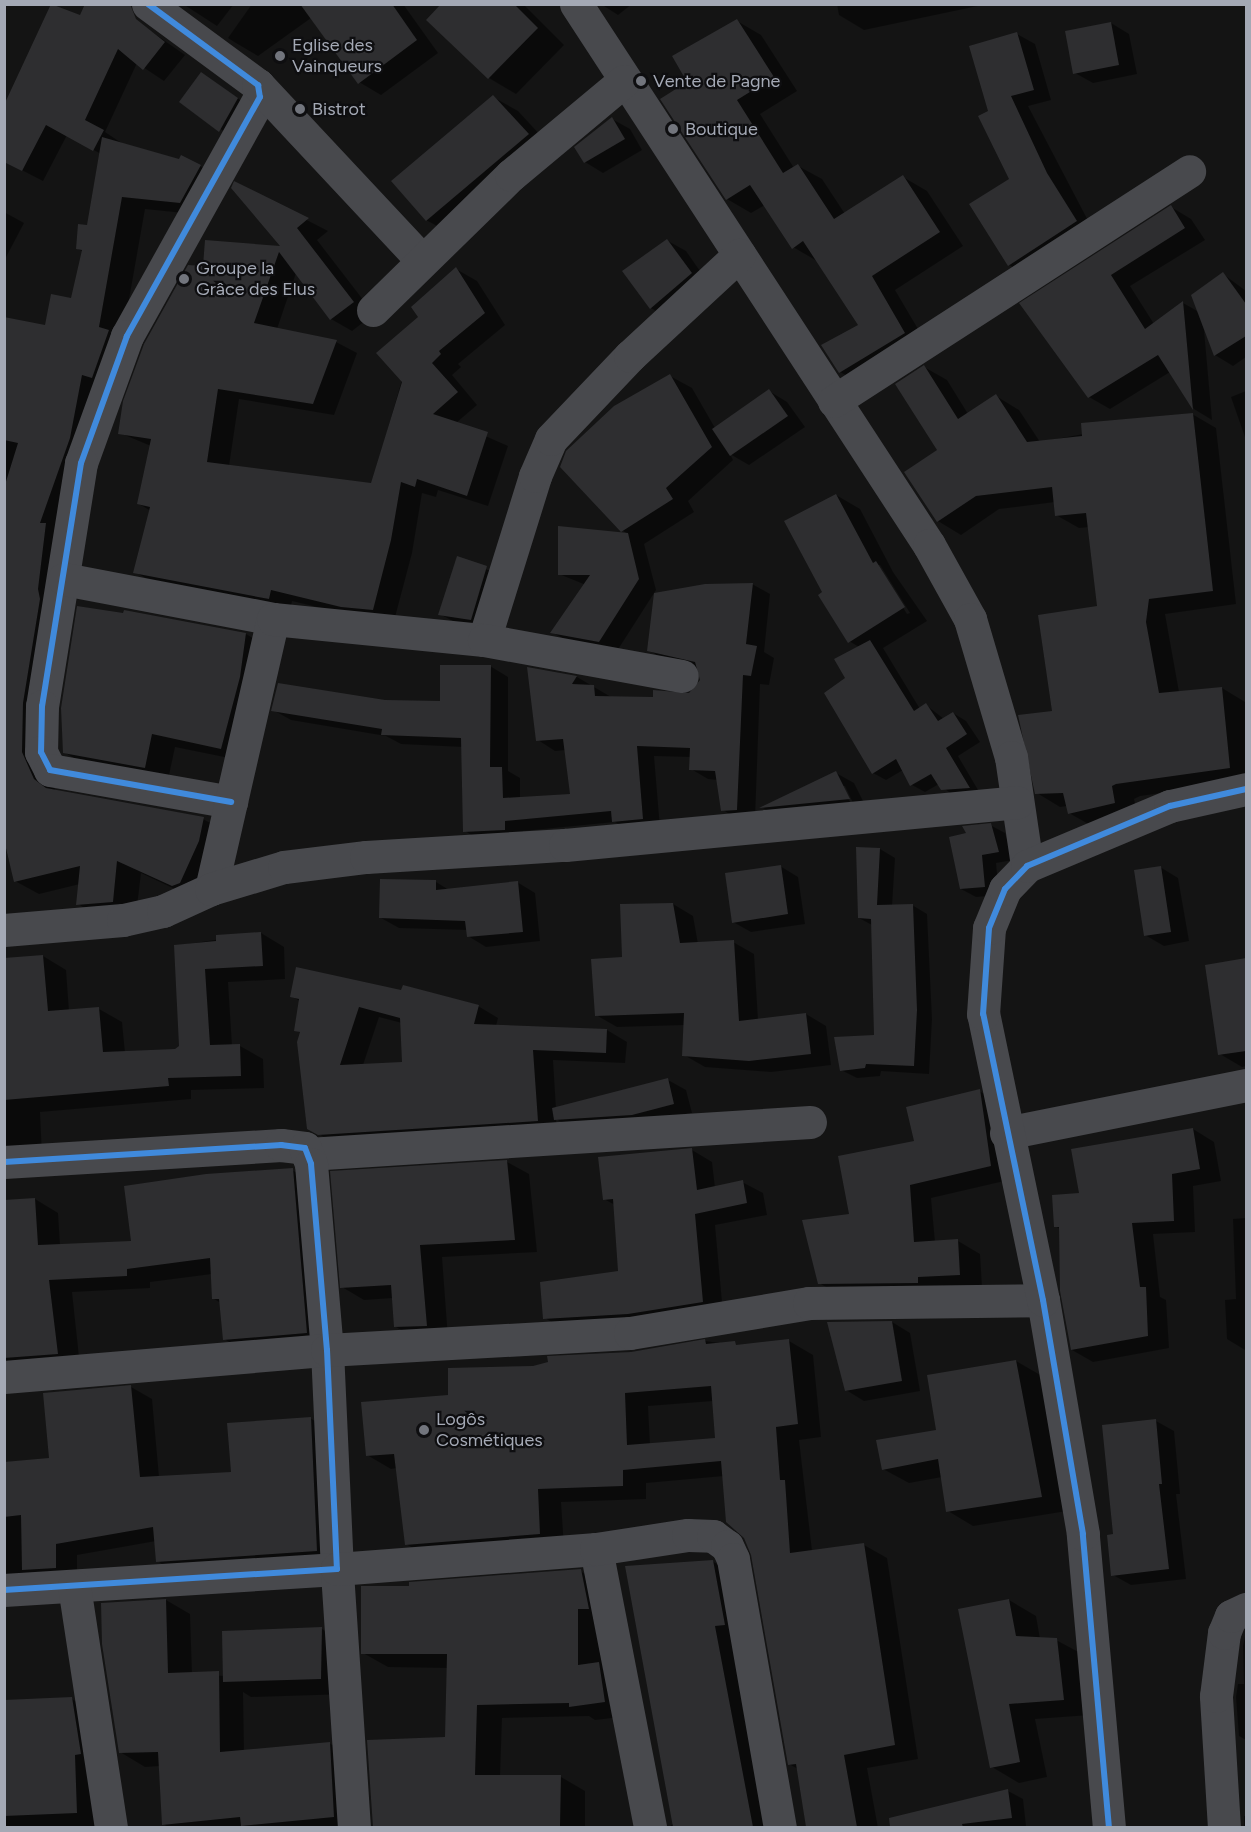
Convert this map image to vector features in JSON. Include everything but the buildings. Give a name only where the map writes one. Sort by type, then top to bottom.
[{"type":"street","points":[[148,4],[258,85],[422,260]]},
{"type":"street","points":[[576,4],[928,545],[970,619],[1011,757],[1027,866]]},
{"type":"street","points":[[373,310],[511,175],[624,81]]},
{"type":"street","points":[[231,802],[50,770],[41,752],[42,706],[81,463],[127,336],[256,110],[258,85]]},
{"type":"street","points":[[834,401],[1189,171]]},
{"type":"street","points":[[484,640],[535,476],[551,439],[630,356],[739,255]]},
{"type":"street","points":[[64,579],[273,619],[484,640],[682,676]]},
{"type":"street","points":[[211,889],[273,619]]},
{"type":"street","points":[[1109,1827],[1083,1534],[1043,1300],[1006,1133],[983,1014],[989,928],[1005,889],[1027,866],[1170,806],[1246,789]]},
{"type":"street","points":[[4,930],[123,920],[163,911],[211,889],[284,867],[366,856],[565,845],[1017,802]]},
{"type":"street","points":[[1006,1133],[1246,1085]]},
{"type":"street","points":[[308,1154],[810,1122]]},
{"type":"street","points":[[4,1162],[300,1144],[308,1154],[327,1350],[337,1569],[354,1827]]},
{"type":"street","points":[[4,1377],[327,1350],[630,1333],[809,1303],[1043,1300]]},
{"type":"street","points":[[4,1590],[337,1569],[596,1549],[688,1535],[713,1536],[727,1546],[739,1587],[780,1827]]},
{"type":"street","points":[[596,1549],[650,1827]]},
{"type":"street","points":[[74,1586],[111,1827]]},
{"type":"street","points":[[1224,1827],[1218,1677],[1221,1648],[1231,1616],[1246,1610]]},
{"type":"cycle path","points":[[148,4],[258,85],[260,97],[127,336],[81,463],[42,706],[41,752],[50,770],[231,802]]},
{"type":"cycle path","points":[[1109,1828],[1083,1534],[1043,1300],[983,1014],[989,928],[1005,889],[1027,866],[1170,806],[1246,789]]},
{"type":"cycle path","points":[[4,1162],[281,1145],[305,1148],[311,1164],[327,1350],[337,1569],[4,1590]]},
{"type":"place","name":"Eglise des Vainqueurs","points":[[280,56]]},
{"type":"place","name":"Vente de Pagne","points":[[641,81]]},
{"type":"place","name":"Bistrot","points":[[300,109]]},
{"type":"place","name":"Boutique","points":[[673,129]]},
{"type":"place","name":"Groupe la Grâce des Elus","points":[[184,279]]},
{"type":"place","name":"Logôs Cosmétiques","points":[[424,1430]]}]
